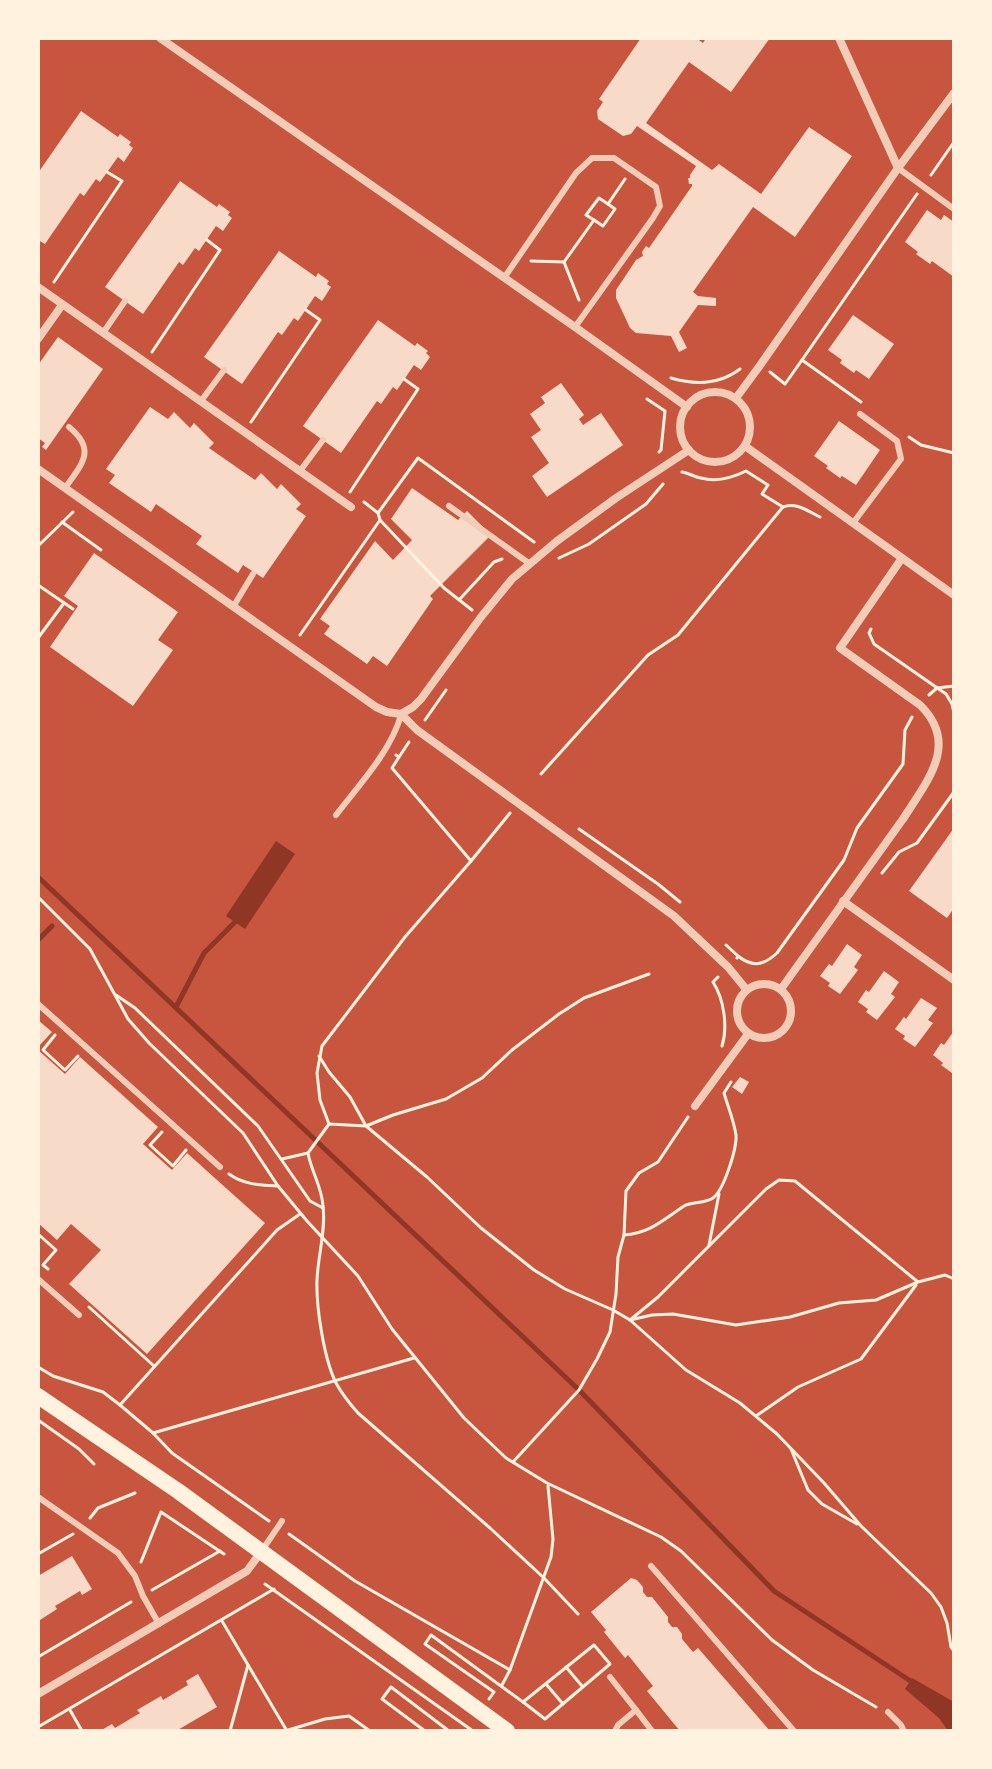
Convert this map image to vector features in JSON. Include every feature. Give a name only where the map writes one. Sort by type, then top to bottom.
[{"type":"main road","points":[[38,1396],[178,1491],[507,1731]]},
{"type":"street","points":[[160,38],[687,407]]},
{"type":"street","points":[[839,38],[898,168]]},
{"type":"street","points":[[736,398],[954,93]]},
{"type":"street","points":[[38,287],[351,507]]},
{"type":"street","points":[[38,339],[62,305]]},
{"type":"street","points":[[716,392],[736,398],[749,415],[751,426],[745,446],[733,458],[718,463],[702,460],[683,442],[681,422],[687,407],[706,393],[716,392]]},
{"type":"street","points":[[745,446],[954,595]]},
{"type":"street","points":[[401,714],[421,699],[512,579],[557,541],[689,450]]},
{"type":"street","points":[[38,469],[376,707],[401,714],[417,730],[674,916],[728,967],[746,989]]},
{"type":"street","points":[[781,989],[920,793],[935,763],[940,745],[938,730],[930,715],[840,648],[902,558]]},
{"type":"street","points":[[843,901],[954,980]]},
{"type":"street","points":[[767,983],[781,989],[790,1002],[787,1025],[770,1038],[748,1034],[736,1016],[738,1001],[746,989],[767,983]]},
{"type":"street","points":[[695,1106],[748,1034]]},
{"type":"street","points":[[38,1694],[247,1571],[261,1552]]},
{"type":"lane","points":[[504,278],[576,173],[592,158],[614,158],[656,187],[660,206],[575,327]]},
{"type":"lane","points":[[898,168],[954,209]]},
{"type":"lane","points":[[103,333],[125,301]]},
{"type":"lane","points":[[201,401],[224,370]]},
{"type":"lane","points":[[853,523],[901,459],[897,441],[860,414]]},
{"type":"lane","points":[[65,488],[86,452],[82,438],[69,427]]},
{"type":"lane","points":[[300,471],[323,440]]},
{"type":"lane","points":[[449,506],[530,564]]},
{"type":"lane","points":[[233,607],[253,574]]},
{"type":"lane","points":[[336,815],[397,730],[401,714]]},
{"type":"lane","points":[[38,1004],[220,1167]]},
{"type":"lane","points":[[38,1279],[79,1315]]},
{"type":"lane","points":[[38,1497],[118,1553],[135,1576],[159,1624]]},
{"type":"lane","points":[[261,1552],[282,1521]]},
{"type":"lane","points":[[651,1566],[794,1731]]},
{"type":"lane","points":[[610,1677],[652,1731]]},
{"type":"lane","points":[[615,1731],[636,1710]]},
{"type":"lane","points":[[888,1712],[904,1731]]},
{"type":"path","points":[[770,372],[785,384],[954,142]]},
{"type":"path","points":[[54,282],[122,181],[107,172]]},
{"type":"path","points":[[608,204],[617,190]]},
{"type":"path","points":[[599,198],[615,209],[603,226],[594,220],[586,215],[599,198]]},
{"type":"path","points":[[564,262],[594,220]]},
{"type":"path","points":[[152,352],[220,250],[207,240]]},
{"type":"path","points":[[515,261],[564,262]]},
{"type":"path","points":[[564,262],[584,315]]},
{"type":"path","points":[[251,422],[320,320],[306,310]]},
{"type":"path","points":[[802,360],[860,402]]},
{"type":"path","points":[[664,375],[705,383],[737,371],[743,364]]},
{"type":"path","points":[[350,492],[418,389],[404,379]]},
{"type":"path","points":[[647,399],[665,411],[661,450],[653,456]]},
{"type":"path","points":[[904,433],[921,445],[954,453]]},
{"type":"path","points":[[378,513],[418,458],[534,542]]},
{"type":"path","points":[[679,472],[716,480],[746,471],[768,485],[762,494],[783,507]]},
{"type":"path","points":[[554,561],[589,544],[646,504],[671,478]]},
{"type":"path","points":[[351,507],[357,497],[378,513],[380,520],[444,588],[481,617]]},
{"type":"path","points":[[541,774],[648,655],[678,635],[783,507],[802,507],[819,517]]},
{"type":"path","points":[[38,546],[73,512]]},
{"type":"path","points":[[298,638],[380,520]]},
{"type":"path","points":[[62,522],[101,550]]},
{"type":"path","points":[[459,600],[494,562],[508,557]]},
{"type":"path","points":[[38,585],[73,609]]},
{"type":"path","points":[[38,638],[64,603]]},
{"type":"path","points":[[873,624],[869,633],[874,644],[946,694],[954,713]]},
{"type":"path","points":[[452,680],[392,768],[471,861]]},
{"type":"path","points":[[722,1047],[725,1038],[723,1006],[713,982],[738,956],[756,964],[768,962],[777,953],[844,860],[857,828],[903,764],[905,730],[920,705],[937,688],[954,686]]},
{"type":"path","points":[[385,748],[399,757]]},
{"type":"path","points":[[844,860],[875,880],[899,852],[917,843],[954,792]]},
{"type":"path","points":[[329,1124],[320,1100],[317,1073],[322,1046],[405,937],[510,813]]},
{"type":"path","points":[[38,897],[90,949],[128,1019],[243,1133],[278,1186],[358,1276],[392,1329],[464,1418],[506,1458],[547,1483],[661,1537],[681,1551],[772,1640],[813,1670],[888,1712]]},
{"type":"path","points":[[329,1124],[366,1126],[446,1099],[482,1078],[512,1050],[584,998],[649,974]]},
{"type":"path","points":[[115,995],[135,1008],[258,1126],[310,1201],[323,1208]]},
{"type":"path","points":[[57,1034],[43,1050],[65,1070],[80,1054]]},
{"type":"path","points":[[709,1245],[720,1191],[727,1176],[736,1137],[724,1093],[742,1064],[735,1052]]},
{"type":"path","points":[[319,1056],[350,1097],[366,1126],[481,1228],[534,1270],[565,1289],[630,1320],[686,1370],[740,1403],[789,1445],[861,1526],[931,1593],[941,1607],[954,1651]]},
{"type":"path","points":[[513,1462],[584,1383],[610,1332],[618,1257],[624,1235],[626,1191],[639,1173],[658,1162],[695,1106]]},
{"type":"path","points":[[282,1159],[308,1153],[329,1124]]},
{"type":"path","points":[[164,1130],[150,1145],[161,1156],[173,1166],[187,1150]]},
{"type":"path","points":[[308,1153],[322,1193],[323,1238],[317,1295],[323,1337],[335,1381],[358,1413],[448,1490],[544,1578],[578,1614]]},
{"type":"path","points":[[220,1167],[234,1178],[252,1184],[278,1186]]},
{"type":"path","points":[[630,1320],[658,1297],[766,1189],[779,1180],[795,1181],[918,1282]]},
{"type":"path","points":[[624,1235],[650,1229],[689,1203],[706,1201],[720,1191]]},
{"type":"path","points":[[120,1405],[277,1230],[301,1214]]},
{"type":"path","points":[[38,1234],[56,1250],[43,1265],[53,1274]]},
{"type":"path","points":[[630,1320],[673,1314],[736,1325],[790,1317],[839,1303],[876,1300],[918,1282],[945,1275],[954,1279]]},
{"type":"path","points":[[756,1416],[798,1387],[861,1359],[918,1282]]},
{"type":"path","points":[[84,1302],[155,1364]]},
{"type":"path","points":[[153,1433],[414,1358]]},
{"type":"path","points":[[38,1367],[103,1392],[172,1453],[269,1521]]},
{"type":"path","points":[[39,1380],[45,1372]]},
{"type":"path","points":[[38,1428],[40,1421],[94,1464]]},
{"type":"path","points":[[789,1445],[808,1490],[822,1504],[861,1526]]},
{"type":"path","points":[[502,1685],[551,1557],[553,1539],[547,1483]]},
{"type":"path","points":[[83,1528],[98,1508],[135,1493]]},
{"type":"path","points":[[38,1657],[222,1553],[161,1512],[135,1576]]},
{"type":"path","points":[[286,1532],[355,1581],[510,1670]]},
{"type":"path","points":[[38,1554],[74,1533]]},
{"type":"path","points":[[265,1584],[469,1730],[475,1718]]},
{"type":"path","points":[[38,1727],[274,1589]]},
{"type":"path","points":[[221,1619],[287,1731],[325,1719],[349,1716],[370,1731]]},
{"type":"path","points":[[484,1705],[494,1692],[425,1644],[431,1635],[545,1719],[610,1664],[594,1645],[523,1702]]},
{"type":"path","points":[[230,1731],[248,1665]]},
{"type":"path","points":[[566,1667],[583,1687]]},
{"type":"path","points":[[546,1684],[563,1704]]},
{"type":"path","points":[[425,1731],[382,1699],[391,1687],[449,1731]]},
{"type":"path","points":[[69,1709],[82,1731]]},
{"type":"shaded area","points":[[276,841],[295,854],[245,929],[226,916]]},
{"type":"shaded area","points":[[912,1678],[954,1702],[954,1731],[948,1731],[939,1718],[905,1689]]},
{"type":"building","points":[[641,38],[696,38],[703,43],[706,38],[770,38],[731,92],[689,62],[646,123],[712,170],[719,164],[761,194],[809,127],[852,156],[795,237],[753,207],[693,292],[698,296],[716,298],[716,306],[698,305],[679,332],[687,348],[679,352],[671,336],[636,333],[630,328],[616,298],[616,290],[636,260],[643,256],[646,246],[649,248],[692,186],[688,178],[696,166],[637,126],[631,134],[623,136],[598,119],[597,111],[603,102],[599,99]]},
{"type":"building","points":[[81,111],[118,137],[120,134],[131,142],[129,145],[133,148],[124,162],[118,157],[100,182],[96,179],[84,196],[80,193],[45,244],[38,240],[38,173]]},
{"type":"building","points":[[180,181],[217,207],[219,204],[230,212],[228,215],[232,218],[223,231],[216,226],[199,251],[195,248],[183,265],[179,262],[143,314],[105,287]]},
{"type":"building","points":[[927,210],[941,220],[944,215],[954,222],[954,277],[916,254],[918,252],[905,242]]},
{"type":"building","points":[[279,251],[316,277],[318,273],[329,281],[327,284],[331,287],[322,301],[315,296],[298,321],[294,318],[282,335],[278,332],[242,384],[204,357]]},
{"type":"building","points":[[853,315],[894,344],[869,379],[856,370],[854,373],[828,350]]},
{"type":"building","points":[[378,320],[415,346],[417,343],[428,351],[426,353],[430,357],[421,370],[414,365],[397,390],[393,387],[381,404],[377,401],[341,453],[303,426]]},
{"type":"building","points":[[58,337],[103,369],[46,450],[42,447],[45,443],[38,438],[38,365]]},
{"type":"building","points":[[561,383],[584,415],[579,419],[583,425],[601,413],[623,445],[547,497],[532,476],[549,463],[531,437],[541,430],[530,414],[545,403],[541,397]]},
{"type":"building","points":[[150,407],[168,419],[174,412],[190,428],[194,423],[214,443],[209,448],[255,480],[261,473],[277,489],[281,484],[301,504],[296,509],[306,516],[263,578],[243,565],[238,573],[196,544],[202,536],[156,504],[151,512],[109,483],[115,475],[106,469]]},
{"type":"building","points":[[839,421],[880,450],[856,485],[842,476],[840,478],[814,456]]},
{"type":"building","points":[[412,488],[458,520],[467,511],[491,535],[430,596],[433,599],[387,666],[373,656],[367,664],[324,634],[330,626],[320,619],[375,541],[393,560],[412,540],[391,519]]},
{"type":"building","points":[[94,553],[178,612],[158,640],[173,650],[133,706],[50,647],[78,606],[64,596]]},
{"type":"building","points":[[954,828],[954,908],[947,918],[909,891]]},
{"type":"building","points":[[847,944],[862,955],[854,967],[858,970],[840,994],[820,976],[829,964],[832,966]]},
{"type":"building","points":[[884,971],[899,982],[891,994],[895,997],[877,1020],[858,1002]]},
{"type":"building","points":[[921,998],[937,1008],[928,1020],[933,1023],[915,1047],[895,1029]]},
{"type":"building","points":[[38,1020],[52,1032],[38,1047]]},
{"type":"building","points":[[954,1031],[954,1071],[952,1073],[933,1055]]},
{"type":"building","points":[[38,1050],[65,1074],[80,1057],[158,1127],[143,1144],[172,1170],[187,1153],[265,1223],[147,1354],[69,1284],[101,1250],[71,1224],[57,1240],[38,1223]]},
{"type":"building","points":[[740,1077],[749,1082],[742,1094],[732,1087]]},
{"type":"building","points":[[72,1556],[92,1589],[82,1595],[80,1591],[55,1606],[57,1609],[40,1620],[38,1576]]},
{"type":"building","points":[[631,1578],[643,1587],[647,1597],[652,1597],[693,1652],[698,1648],[770,1731],[680,1731],[647,1691],[653,1686],[628,1655],[625,1658],[591,1612]]},
{"type":"building","points":[[198,1674],[217,1707],[176,1731],[100,1731],[112,1724],[115,1728],[140,1713],[137,1710],[161,1696],[163,1700],[188,1685],[186,1681]]},
{"type":"waterway","points":[[38,877],[579,1390],[774,1591],[915,1684]]},
{"type":"waterway","points":[[176,1007],[204,953],[235,922]]},
{"type":"waterway","points":[[38,940],[52,926]]}]
